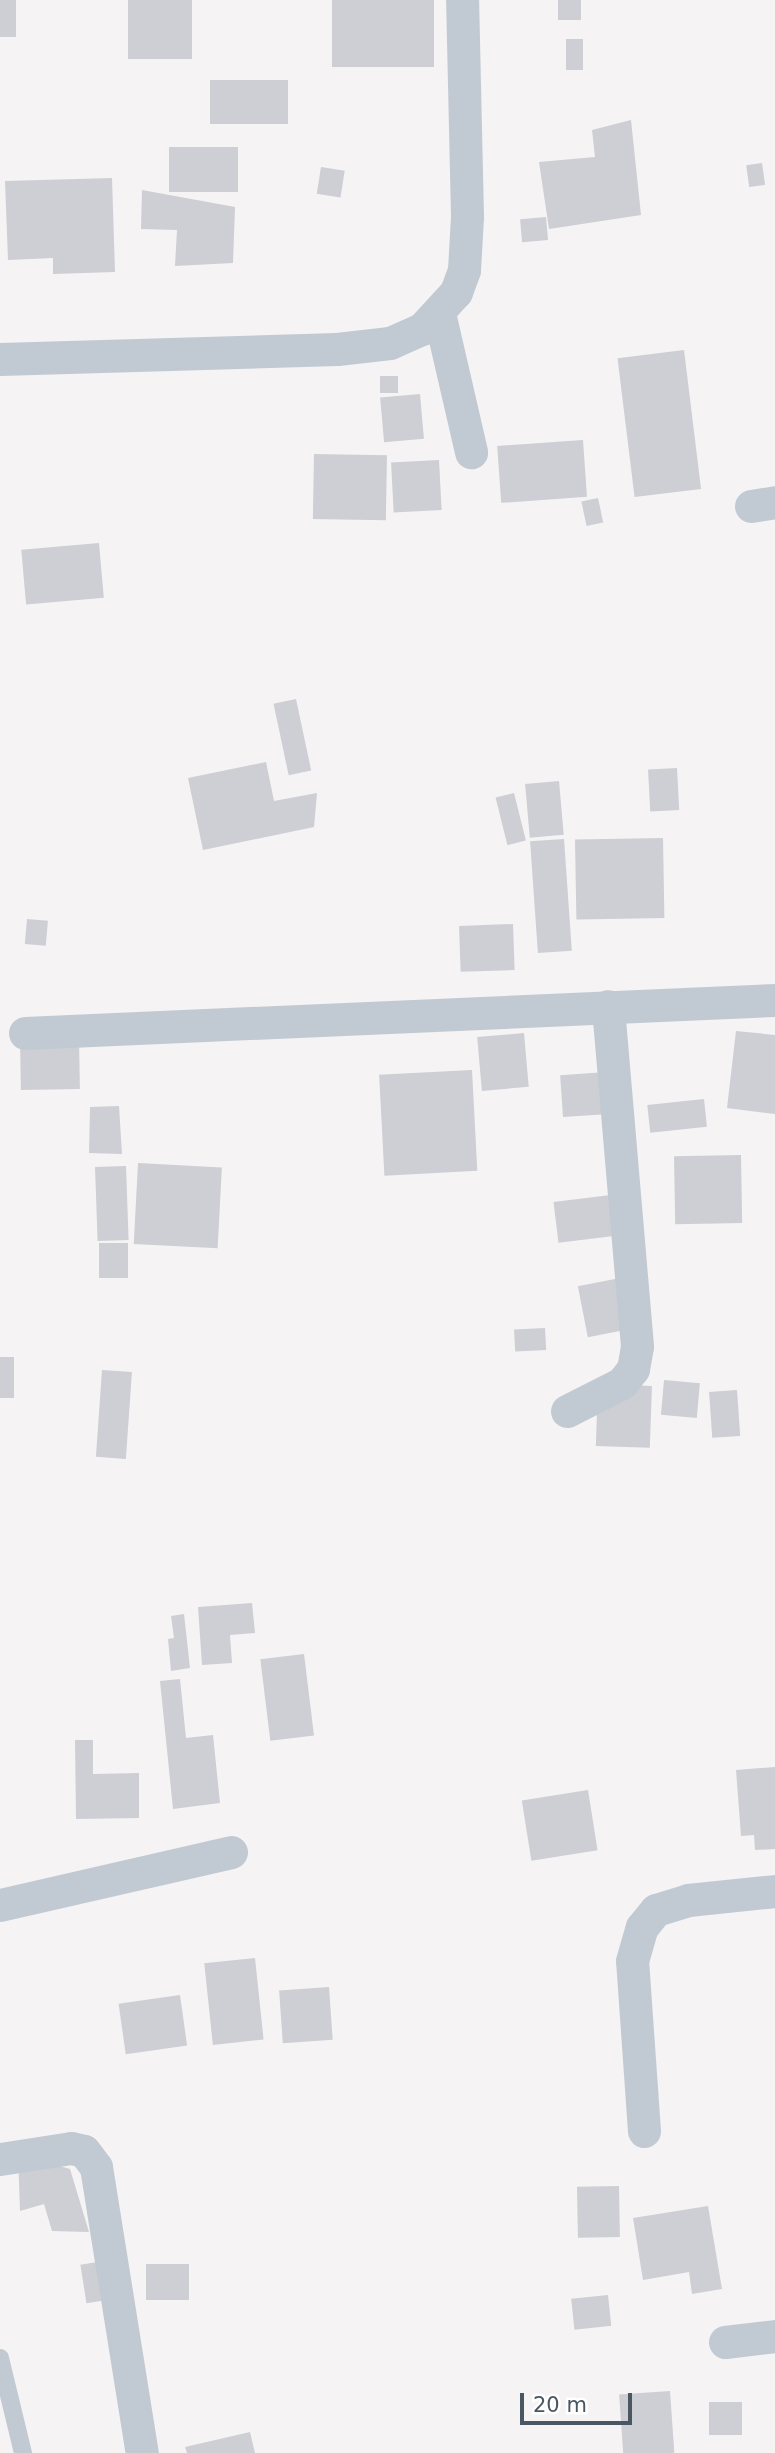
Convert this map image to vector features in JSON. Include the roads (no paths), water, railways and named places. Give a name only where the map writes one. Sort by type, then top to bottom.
[{"type":"street","points":[[0,359],[338,349],[390,342],[422,329],[456,292],[466,252],[462,0]]},
{"type":"street","points":[[439,313],[471,452]]},
{"type":"street","points":[[24,1033],[775,1000]]},
{"type":"street","points":[[568,1411],[622,1383],[633,1369],[637,1346],[608,1006]]},
{"type":"street","points":[[0,1905],[231,1853]]},
{"type":"street","points":[[644,2131],[632,1962],[642,1927],[656,1910],[688,1900],[775,1891]]},
{"type":"street","points":[[0,2159],[71,2148],[84,2151],[96,2167],[142,2453]]},
{"type":"street","points":[[725,2342],[775,2336]]},
{"type":"lane","points":[[0,2358],[23,2453]]}]
